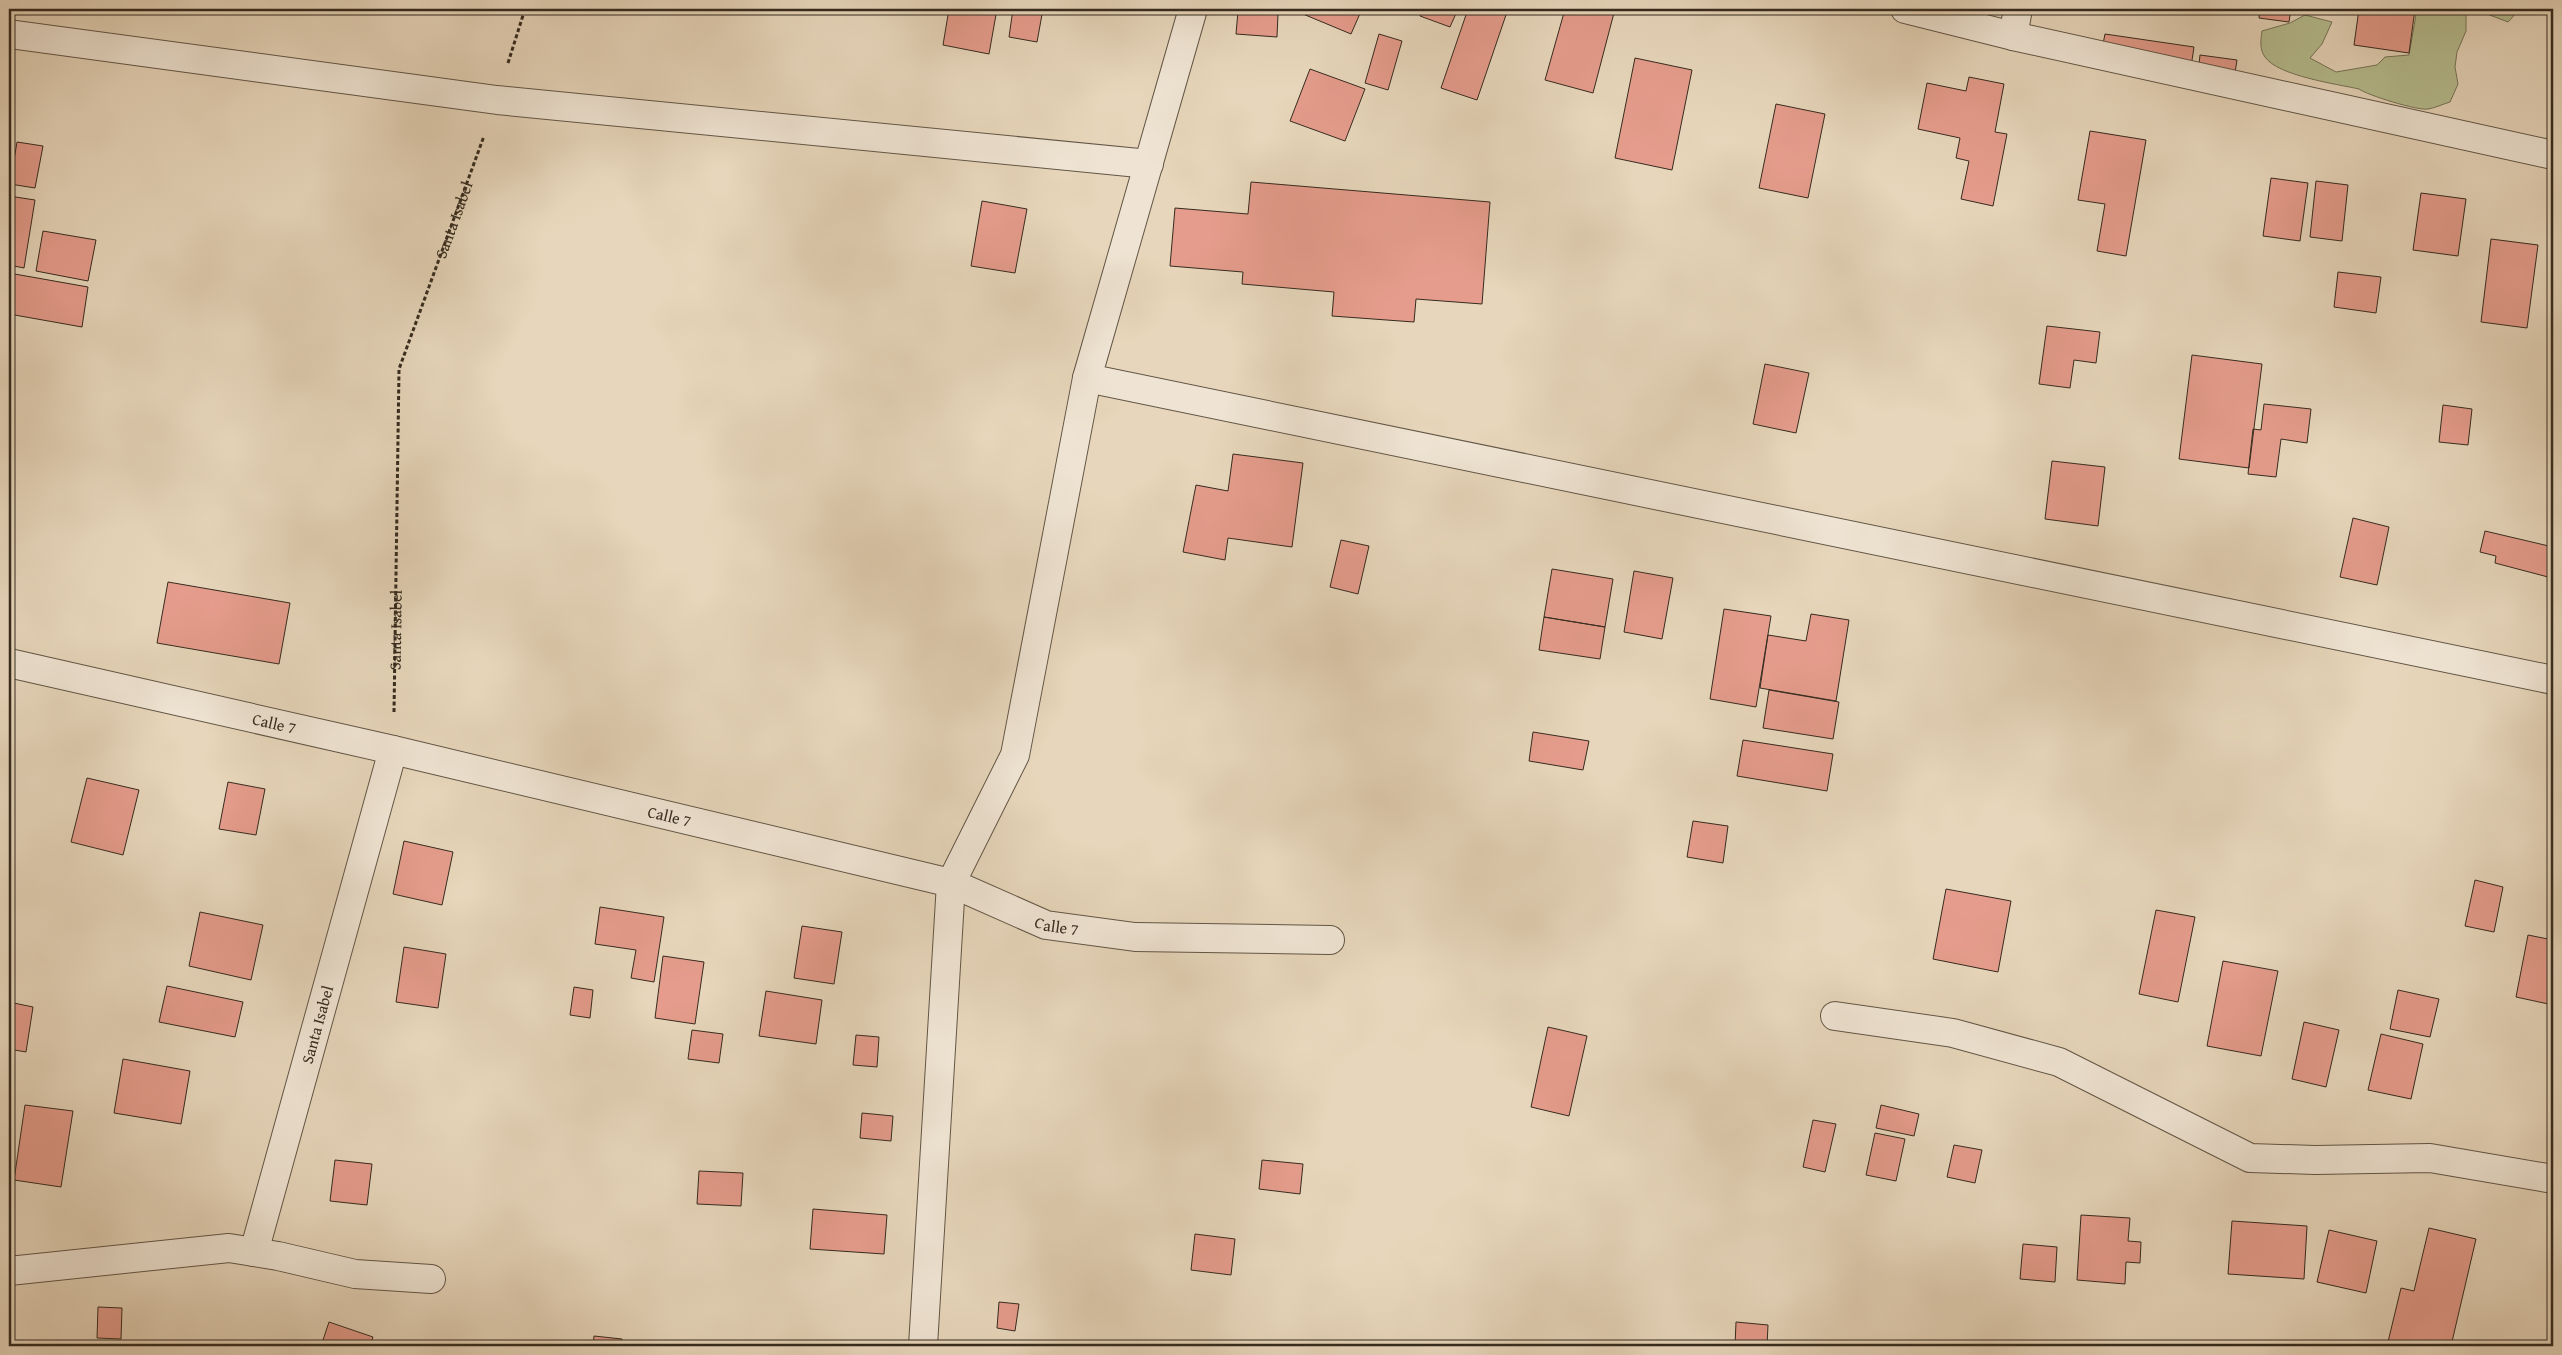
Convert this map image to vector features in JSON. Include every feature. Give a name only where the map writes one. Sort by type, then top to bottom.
[{"type":"street","points":[[923,1346],[952,883],[1015,755],[1087,378],[1193,9]]},
{"type":"street","points":[[1905,9],[2013,36],[2553,155]]},
{"type":"street","points":[[2013,36],[2018,9]]},
{"type":"street","points":[[9,34],[497,100],[1150,164]]},
{"type":"street","points":[[1087,378],[2553,680]]},
{"type":"street","name":"Calle 7","points":[[9,663],[393,750],[952,883],[1046,925],[1135,937],[1330,940]]},
{"type":"street","name":"Santa Isabel","points":[[254,1252],[393,750]]},
{"type":"street","points":[[1835,1016],[1953,1033],[2059,1062],[2250,1158],[2315,1160],[2430,1158],[2553,1179]]},
{"type":"street","points":[[9,1271],[229,1248],[355,1274],[431,1279]]},
{"type":"path","name":"Santa Isabel","points":[[393,750],[399,368],[497,100],[524,9]]},
{"type":"green space","points":[[2417,9],[2520,9],[2508,22],[2487,14],[2466,11],[2466,31],[2457,52],[2455,67],[2458,84],[2450,102],[2428,109],[2404,105],[2359,89],[2295,74],[2272,64],[2262,51],[2262,31],[2290,23],[2305,15],[2332,22],[2322,44],[2310,58],[2336,72],[2377,65],[2385,57],[2409,55]]},
{"type":"building","points":[[949,9],[997,9],[989,54],[943,45]]},
{"type":"building","points":[[1013,9],[1043,9],[1037,42],[1009,37]]},
{"type":"building","points":[[1291,9],[1362,9],[1351,34]]},
{"type":"building","points":[[1423,9],[1458,9],[1450,27],[1420,16]]},
{"type":"building","points":[[1468,9],[1508,9],[1477,100],[1441,88]]},
{"type":"building","points":[[1565,9],[1615,9],[1593,93],[1545,80]]},
{"type":"building","points":[[2260,9],[2291,9],[2289,22],[2259,18]]},
{"type":"building","points":[[2359,9],[2415,9],[2409,53],[2354,45]]},
{"type":"building","points":[[1238,11],[1278,14],[1277,37],[1236,34]]},
{"type":"building","points":[[1379,34],[1402,41],[1388,90],[1365,83]]},
{"type":"building","points":[[2105,34],[2194,47],[2191,67],[2101,54]]},
{"type":"building","points":[[2200,55],[2237,60],[2234,79],[2198,74]]},
{"type":"building","points":[[1635,58],[1692,70],[1672,170],[1615,158]]},
{"type":"building","points":[[1310,69],[1365,89],[1345,141],[1290,121]]},
{"type":"building","points":[[1969,77],[2004,84],[1995,132],[2007,134],[1993,206],[1961,199],[1969,161],[1956,158],[1960,138],[1918,129],[1927,83],[1966,91]]},
{"type":"building","points":[[1776,104],[1825,114],[1808,198],[1759,188]]},
{"type":"building","points":[[2090,131],[2146,140],[2126,256],[2097,251],[2105,204],[2078,200]]},
{"type":"building","points":[[17,142],[43,146],[35,188],[10,184]]},
{"type":"building","points":[[2271,178],[2308,183],[2300,241],[2263,236]]},
{"type":"building","points":[[2316,181],[2348,185],[2342,241],[2310,237]]},
{"type":"building","points":[[1251,182],[1490,202],[1482,304],[1416,299],[1414,322],[1332,316],[1334,292],[1242,284],[1243,272],[1170,266],[1175,208],[1248,214]]},
{"type":"building","points":[[2421,193],[2466,199],[2458,256],[2413,250]]},
{"type":"building","points":[[9,196],[35,200],[24,268],[9,265]]},
{"type":"building","points":[[982,201],[1027,209],[1015,273],[971,266]]},
{"type":"building","points":[[43,231],[96,240],[88,281],[36,271]]},
{"type":"building","points":[[2491,239],[2538,245],[2527,328],[2481,322]]},
{"type":"building","points":[[2338,272],[2381,277],[2376,313],[2334,307]]},
{"type":"building","points":[[9,273],[88,287],[82,327],[9,314]]},
{"type":"building","points":[[2047,326],[2100,332],[2096,363],[2074,360],[2070,388],[2039,384]]},
{"type":"building","points":[[2192,355],[2262,364],[2249,468],[2179,459]]},
{"type":"building","points":[[1765,364],[1809,373],[1796,433],[1753,424]]},
{"type":"building","points":[[2264,404],[2311,409],[2307,443],[2281,439],[2276,477],[2248,474],[2253,429],[2261,430]]},
{"type":"building","points":[[2443,405],[2472,409],[2468,445],[2439,442]]},
{"type":"building","points":[[1233,454],[1303,463],[1292,547],[1228,538],[1225,560],[1183,552],[1196,485],[1228,491]]},
{"type":"building","points":[[2052,461],[2105,467],[2098,526],[2045,519]]},
{"type":"building","points":[[2353,518],[2389,527],[2377,585],[2340,577]]},
{"type":"building","points":[[2485,531],[2553,547],[2548,577],[2495,563],[2496,556],[2480,552]]},
{"type":"building","points":[[1341,540],[1369,546],[1358,594],[1330,587]]},
{"type":"building","points":[[1552,569],[1613,579],[1605,627],[1544,617]]},
{"type":"building","points":[[1634,571],[1673,578],[1662,639],[1624,632]]},
{"type":"building","points":[[168,582],[290,603],[279,664],[157,643]]},
{"type":"building","points":[[1724,609],[1771,616],[1756,707],[1710,699]]},
{"type":"building","points":[[1811,614],[1849,620],[1836,701],[1760,688],[1768,635],[1806,641]]},
{"type":"building","points":[[1544,617],[1605,627],[1600,659],[1539,650]]},
{"type":"building","points":[[1769,690],[1839,702],[1833,739],[1763,728]]},
{"type":"building","points":[[1533,732],[1589,741],[1583,770],[1529,761]]},
{"type":"building","points":[[1743,740],[1833,754],[1827,791],[1737,776]]},
{"type":"building","points":[[87,778],[139,790],[123,855],[71,842]]},
{"type":"building","points":[[228,782],[265,789],[256,835],[219,829]]},
{"type":"building","points":[[1693,821],[1728,826],[1723,863],[1687,857]]},
{"type":"building","points":[[404,841],[453,852],[442,905],[393,894]]},
{"type":"building","points":[[2475,880],[2503,887],[2494,932],[2465,926]]},
{"type":"building","points":[[1946,889],[2011,901],[1998,972],[1933,959]]},
{"type":"building","points":[[600,907],[664,917],[654,982],[631,978],[636,950],[595,944]]},
{"type":"building","points":[[2156,910],[2195,917],[2178,1002],[2139,994]]},
{"type":"building","points":[[200,912],[263,925],[251,980],[189,966]]},
{"type":"building","points":[[802,926],[842,932],[834,984],[794,978]]},
{"type":"building","points":[[2528,935],[2553,940],[2553,1005],[2516,997]]},
{"type":"building","points":[[404,947],[446,954],[438,1008],[396,1002]]},
{"type":"building","points":[[663,956],[704,962],[695,1024],[655,1018]]},
{"type":"building","points":[[2223,961],[2278,971],[2261,1056],[2207,1046]]},
{"type":"building","points":[[167,986],[243,1002],[235,1037],[159,1022]]},
{"type":"building","points":[[574,987],[593,990],[590,1018],[570,1015]]},
{"type":"building","points":[[2398,990],[2439,999],[2430,1037],[2390,1029]]},
{"type":"building","points":[[766,991],[822,1000],[816,1044],[759,1036]]},
{"type":"building","points":[[9,1002],[33,1007],[26,1052],[9,1049]]},
{"type":"building","points":[[2304,1022],[2339,1030],[2326,1087],[2292,1079]]},
{"type":"building","points":[[1548,1027],[1587,1036],[1569,1116],[1531,1107]]},
{"type":"building","points":[[692,1030],[723,1034],[719,1063],[688,1059]]},
{"type":"building","points":[[2381,1034],[2423,1044],[2411,1099],[2368,1090]]},
{"type":"building","points":[[856,1035],[879,1037],[877,1067],[853,1065]]},
{"type":"building","points":[[123,1059],[190,1071],[181,1124],[114,1113]]},
{"type":"building","points":[[25,1105],[73,1111],[61,1187],[14,1180]]},
{"type":"building","points":[[1881,1105],[1919,1114],[1914,1136],[1876,1128]]},
{"type":"building","points":[[862,1113],[893,1116],[891,1141],[860,1138]]},
{"type":"building","points":[[1813,1120],[1836,1124],[1825,1172],[1803,1167]]},
{"type":"building","points":[[1875,1133],[1905,1139],[1896,1181],[1866,1175]]},
{"type":"building","points":[[1954,1145],[1982,1150],[1975,1183],[1947,1177]]},
{"type":"building","points":[[335,1160],[372,1164],[367,1205],[330,1201]]},
{"type":"building","points":[[1262,1160],[1303,1164],[1300,1194],[1259,1189]]},
{"type":"building","points":[[699,1171],[743,1173],[741,1206],[697,1204]]},
{"type":"building","points":[[813,1209],[887,1215],[884,1254],[810,1249]]},
{"type":"building","points":[[2081,1215],[2130,1218],[2128,1241],[2141,1242],[2140,1263],[2126,1262],[2125,1284],[2077,1280]]},
{"type":"building","points":[[2232,1221],[2307,1226],[2304,1279],[2228,1274]]},
{"type":"building","points":[[2429,1228],[2476,1239],[2451,1346],[2387,1346],[2401,1288],[2414,1291]]},
{"type":"building","points":[[2329,1230],[2377,1241],[2366,1293],[2317,1282]]},
{"type":"building","points":[[1195,1234],[1235,1239],[1231,1275],[1191,1270]]},
{"type":"building","points":[[2023,1244],[2057,1247],[2055,1282],[2020,1279]]},
{"type":"building","points":[[999,1302],[1019,1304],[1015,1331],[997,1328]]},
{"type":"building","points":[[98,1307],[122,1308],[121,1339],[97,1338]]},
{"type":"building","points":[[329,1322],[373,1337],[370,1346],[321,1346]]},
{"type":"building","points":[[1736,1322],[1768,1325],[1767,1346],[1735,1346]]},
{"type":"building","points":[[594,1336],[622,1339],[621,1346],[593,1346]]}]
